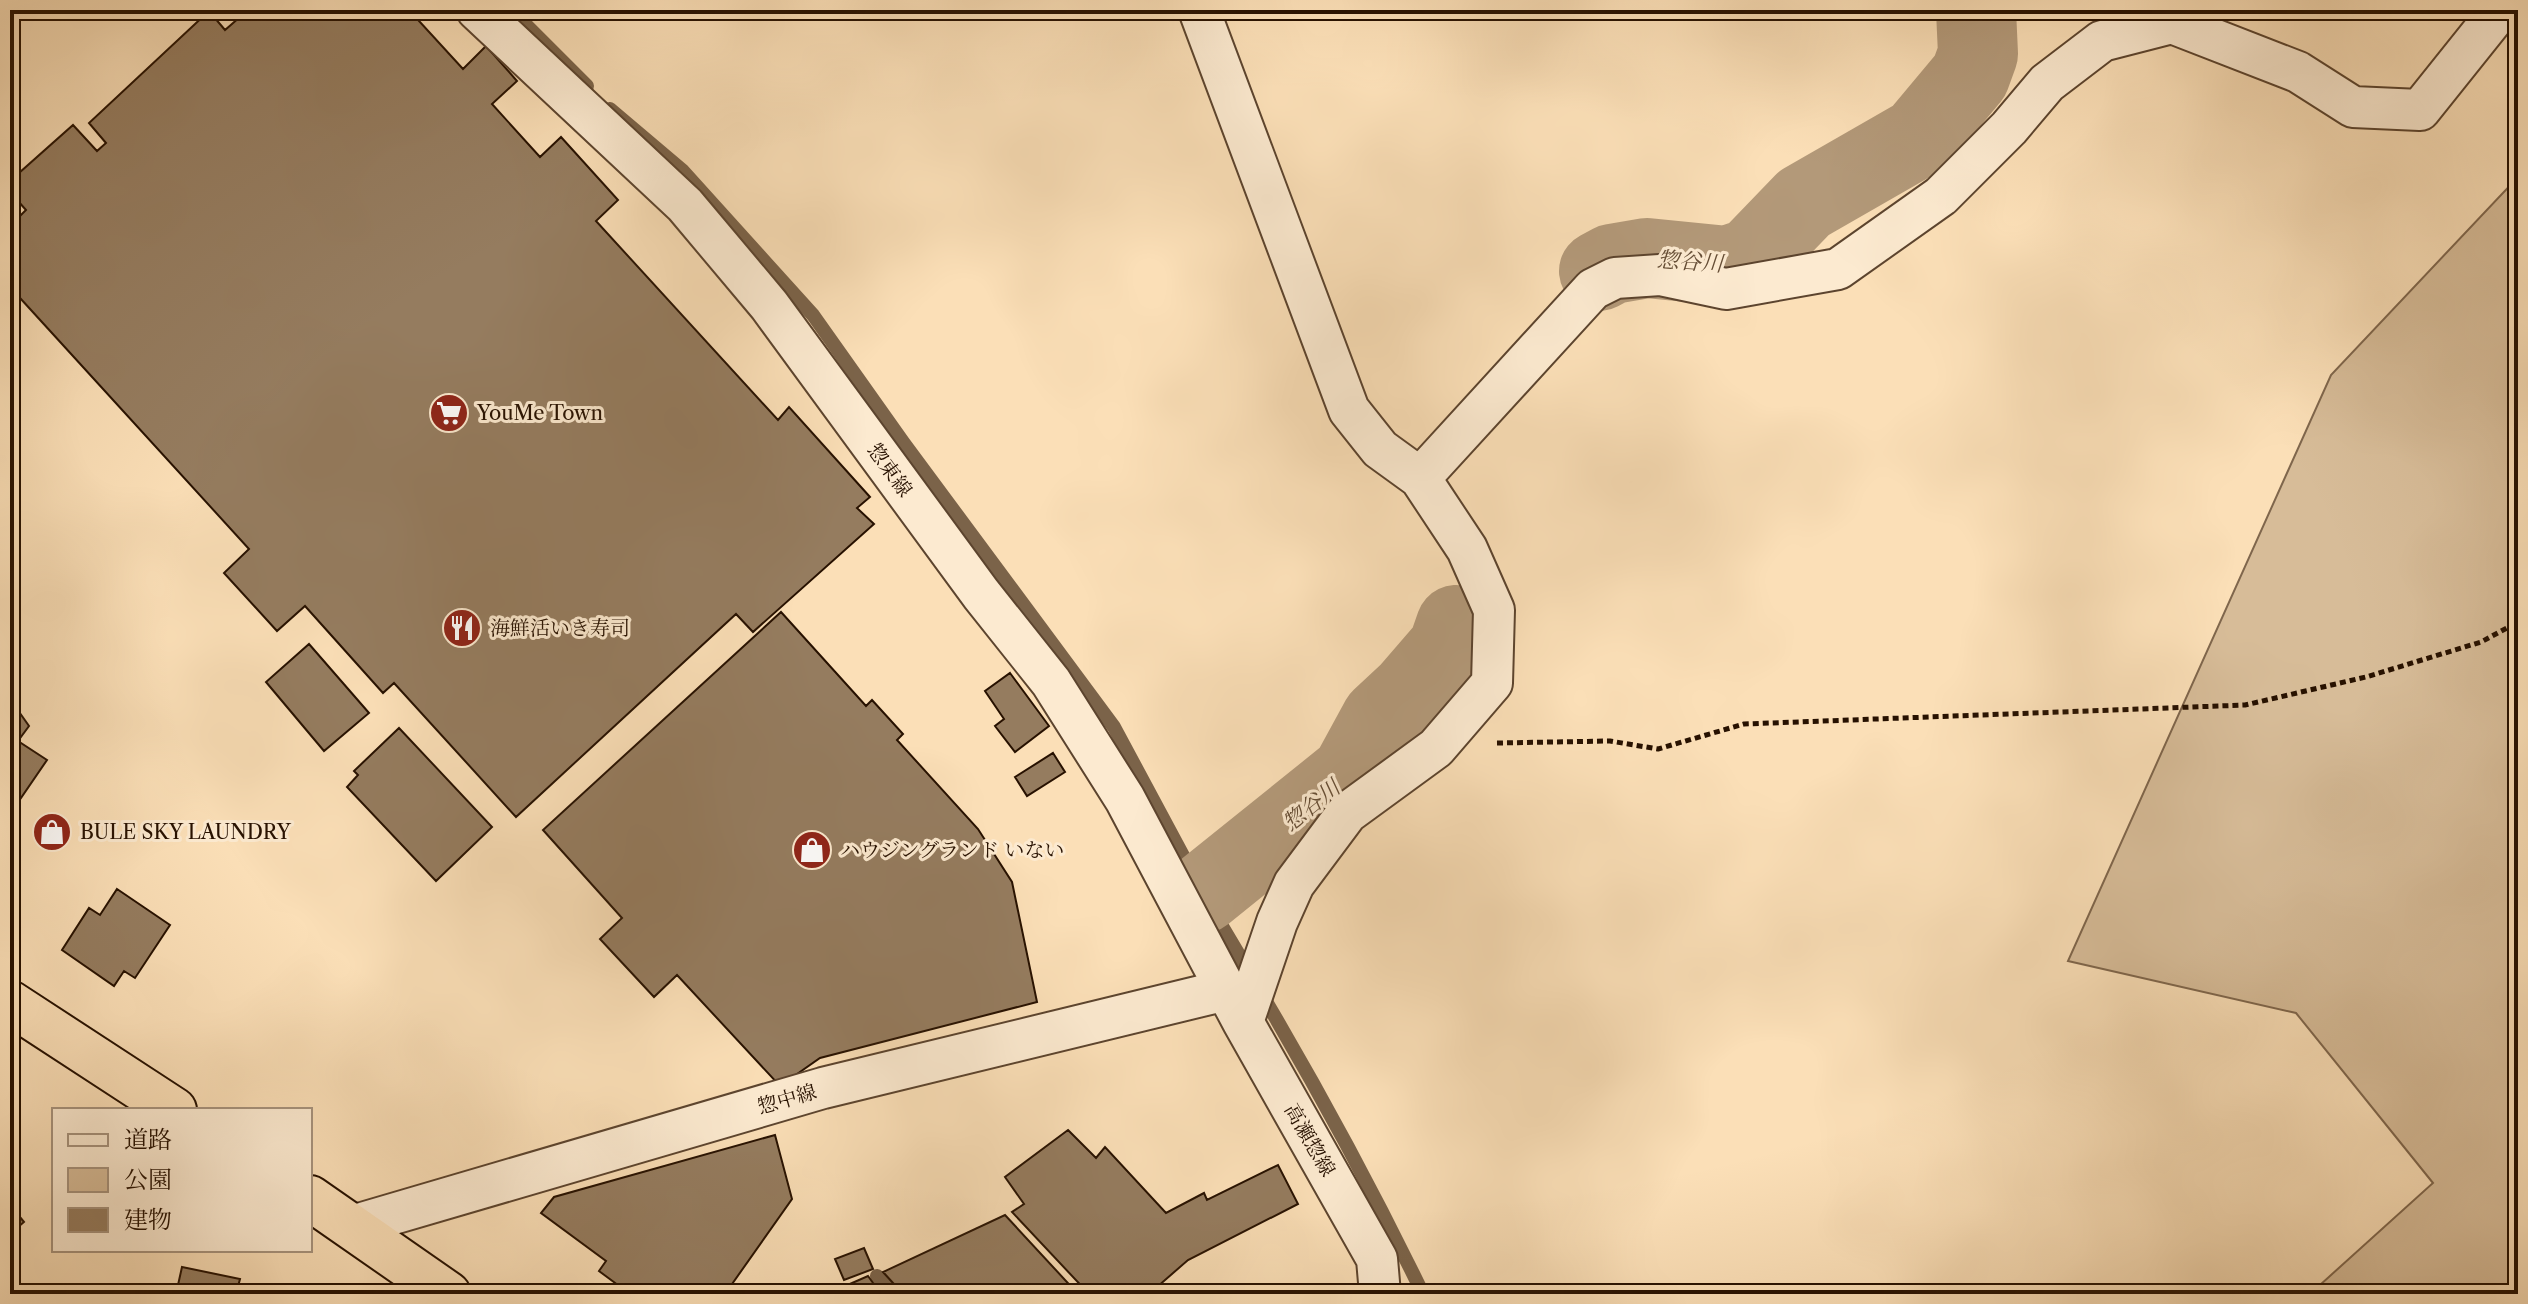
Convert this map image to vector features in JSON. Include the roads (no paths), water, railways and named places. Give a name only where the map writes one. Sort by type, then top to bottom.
[{"type":"highway","points":[[10,1003],[171,1108]]},
{"type":"highway","points":[[312,1199],[448,1294]]},
{"type":"street","name":"惣東線","points":[[477,10],[685,205],[769,305],[981,594],[1051,682],[1125,799],[1235,1006]]},
{"type":"street","points":[[1199,10],[1349,410],[1380,449],[1420,478],[1467,549],[1494,610],[1492,683],[1436,748],[1347,813],[1294,884],[1235,1006]]},
{"type":"street","points":[[1420,478],[1593,289],[1615,278],[1660,275],[1726,289],[1838,269],[1941,196],[2009,128],[2047,83],[2102,41],[2172,23],[2298,72],[2353,107],[2420,110],[2500,10]]},
{"type":"street","name":"惣中線","points":[[352,1226],[823,1088],[1235,1006]]},
{"type":"street","name":"高瀬惣線","points":[[1235,1006],[1377,1259],[1380,1294]]},
{"type":"waterway","points":[[511,10],[587,86]]},
{"type":"waterway","name":"惣谷川","points":[[1599,271],[1612,264],[1647,258],[1727,266],[1751,258],[1804,203],[1919,137],[1970,76],[1978,54],[1976,10]]},
{"type":"waterway","points":[[610,109],[682,170],[813,315],[1114,727],[1210,906],[1251,975]]},
{"type":"waterway","name":"惣谷川","points":[[1203,893],[1351,774],[1381,719],[1410,692],[1448,648],[1456,625]]},
{"type":"waterway","points":[[1261,993],[1345,1142],[1423,1294]]},
{"type":"waterway","points":[[877,1276],[893,1294]]},
{"type":"place","name":"YouMe Town","points":[[449,413]]},
{"type":"place","name":"海鮮活いき寿司","points":[[462,628]]},
{"type":"place","name":"BULE SKY LAUNDRY","points":[[52,832]]},
{"type":"place","name":"ハウジングランド いない","points":[[812,850]]}]
